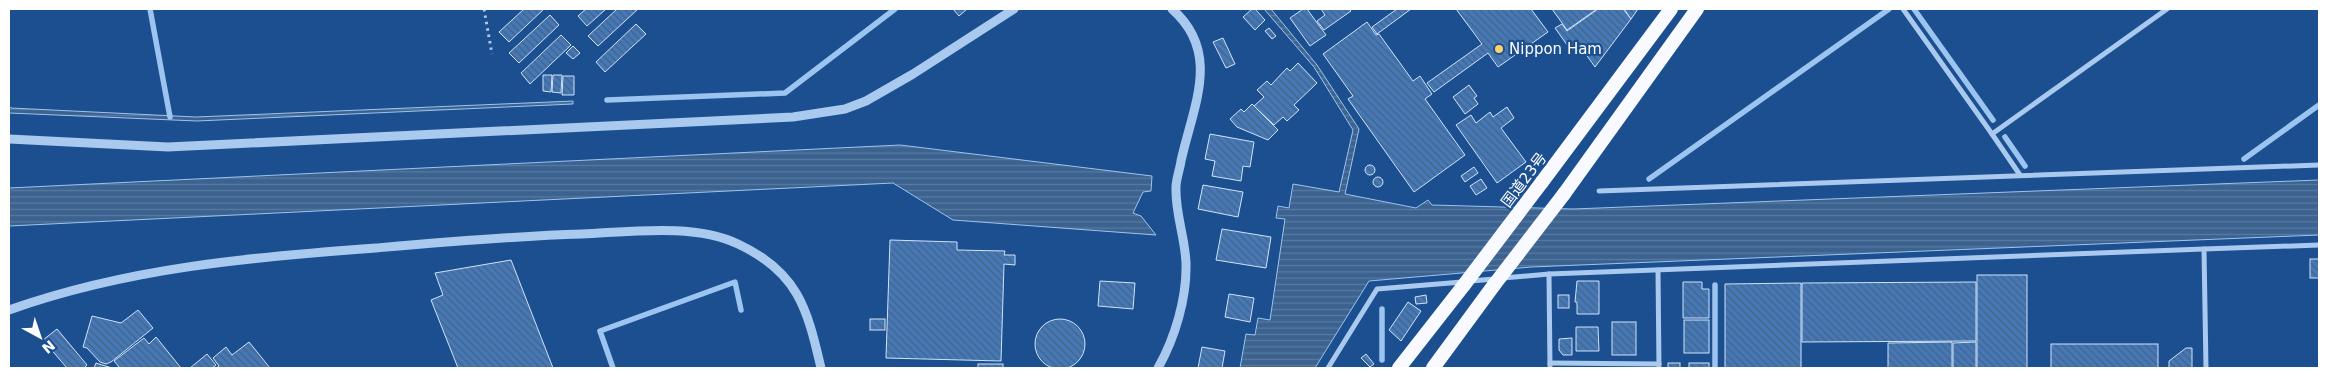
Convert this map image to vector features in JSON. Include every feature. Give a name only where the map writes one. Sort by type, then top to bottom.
[{"type":"highway","name":"国道23号","points":[[1399,368],[1464,286],[1671,9]]},
{"type":"highway","points":[[1433,368],[1564,194],[1697,9]]},
{"type":"street","points":[[9,139],[168,147],[793,117],[820,114],[846,109],[866,101],[1014,9]]},
{"type":"street","points":[[1158,368],[1169,350],[1184,287],[1186,263],[1177,210],[1176,186],[1199,90],[1202,69],[1199,50],[1192,31],[1172,9]]},
{"type":"street","points":[[1903,9],[2020,175]]},
{"type":"street","points":[[1992,134],[2167,9]]},
{"type":"street","points":[[1599,191],[2319,165]]},
{"type":"street","points":[[9,310],[49,296],[183,266],[261,257],[519,236],[671,231],[704,234],[736,242],[760,255],[781,272],[797,291],[807,313],[821,368]]},
{"type":"street","points":[[1328,368],[1377,290],[1549,274],[2319,245]]},
{"type":"street","points":[[2204,249],[2206,368]]},
{"type":"street","points":[[1549,274],[1550,366],[1659,366],[1658,270]]},
{"type":"path","points":[[484,9],[492,54]]},
{"type":"water","points":[[1264,9],[1271,9],[1317,65],[1359,129],[1345,194],[1416,208],[1428,200],[1432,205],[1573,209],[2319,180],[2319,235],[1531,267],[1369,281],[1315,368],[1240,368],[1246,334],[1255,335],[1258,318],[1270,320],[1285,219],[1276,218],[1278,206],[1289,208],[1293,184],[1339,192],[1353,130],[1314,67]]},
{"type":"water","points":[[573,101],[573,104],[197,121],[9,113],[9,106],[11,108],[196,117]]},
{"type":"water","points":[[900,145],[1152,176],[1151,191],[1143,192],[1133,213],[1141,216],[1156,235],[953,220],[893,183],[9,226],[9,188]]},
{"type":"building","points":[[524,9],[544,9],[509,42],[499,32]]},
{"type":"building","points":[[586,9],[606,9],[587,26],[578,16]]},
{"type":"building","points":[[617,9],[638,9],[598,46],[588,36]]},
{"type":"building","points":[[953,9],[967,9],[959,16]]},
{"type":"building","points":[[1252,9],[1255,9],[1265,20],[1255,30],[1243,17]]},
{"type":"building","points":[[1303,9],[1307,9],[1326,35],[1310,46],[1290,18]]},
{"type":"building","points":[[1321,9],[1349,9],[1351,11],[1324,30],[1317,21],[1325,15]]},
{"type":"building","points":[[1397,9],[1411,9],[1377,34],[1372,27]]},
{"type":"building","name":"Nippon Ham","points":[[1456,9],[1531,9],[1548,32],[1498,67],[1488,53],[1434,92],[1427,83],[1482,44]]},
{"type":"building","name":"Nippon Ham","points":[[1552,9],[1597,9],[1567,30]]},
{"type":"building","points":[[1598,9],[1623,9],[1631,19],[1595,67],[1578,43],[1570,49],[1555,28],[1562,24],[1567,31]]},
{"type":"building","name":"Nippon Ham","points":[[1624,9],[1638,9],[1631,19]]},
{"type":"building","points":[[550,15],[559,25],[519,63],[509,53]]},
{"type":"building","points":[[1367,22],[1376,35],[1379,34],[1413,81],[1420,76],[1432,94],[1425,99],[1465,155],[1414,192],[1348,99],[1353,96],[1323,54]]},
{"type":"building","points":[[636,24],[646,34],[605,72],[596,62]]},
{"type":"building","points":[[1269,28],[1276,36],[1272,39],[1265,31]]},
{"type":"building","points":[[561,35],[571,45],[530,84],[521,73]]},
{"type":"building","points":[[1223,38],[1235,64],[1226,68],[1213,42]]},
{"type":"building","points":[[573,46],[580,53],[573,59],[566,53]]},
{"type":"building","points":[[1298,63],[1317,83],[1294,105],[1299,110],[1287,121],[1283,117],[1274,125],[1254,106],[1264,97],[1257,90],[1267,81],[1271,85],[1287,68],[1290,71]]},
{"type":"building","points":[[543,75],[552,75],[551,92],[543,91]]},
{"type":"building","points":[[553,75],[562,75],[561,93],[552,92]]},
{"type":"building","points":[[563,76],[574,76],[574,95],[562,95]]},
{"type":"building","points":[[1469,85],[1477,96],[1474,98],[1478,104],[1465,114],[1453,97]]},
{"type":"building","points":[[1252,104],[1278,130],[1268,140],[1237,127],[1230,119],[1241,109],[1244,112]]},
{"type":"building","points":[[1507,107],[1514,118],[1501,128],[1526,162],[1497,183],[1456,125],[1471,115],[1476,123],[1490,112],[1493,117]]},
{"type":"building","points":[[1210,134],[1254,142],[1250,167],[1243,166],[1241,181],[1212,176],[1215,161],[1205,159]]},
{"type":"building","points":[[1370,165],[1375,170],[1370,175],[1365,170]]},
{"type":"building","points":[[1474,167],[1478,173],[1465,182],[1461,176]]},
{"type":"building","points":[[1378,177],[1383,182],[1378,187],[1373,182]]},
{"type":"building","points":[[1481,179],[1487,188],[1476,195],[1470,186]]},
{"type":"building","points":[[1203,185],[1243,192],[1238,217],[1198,209]]},
{"type":"building","points":[[1222,229],[1271,237],[1266,268],[1216,260]]},
{"type":"building","points":[[890,240],[957,242],[957,250],[1005,251],[1004,255],[1015,255],[1015,265],[1004,264],[1001,361],[886,358]]},
{"type":"building","points":[[2310,259],[2319,259],[2319,278],[2310,278]]},
{"type":"building","points":[[511,260],[553,368],[458,368],[431,300],[443,295],[435,273]]},
{"type":"building","points":[[1977,275],[2027,275],[2027,368],[1977,368]]},
{"type":"building","points":[[1100,281],[1135,283],[1133,309],[1098,306]]},
{"type":"building","points":[[1577,281],[1599,281],[1599,314],[1577,314],[1577,302],[1575,302]]},
{"type":"building","points":[[1683,282],[1702,282],[1702,289],[1709,289],[1709,318],[1683,318]]},
{"type":"building","points":[[1976,282],[1976,341],[1802,342],[1802,283]]},
{"type":"building","points":[[1801,283],[1801,368],[1725,368],[1725,284]]},
{"type":"building","points":[[1229,294],[1254,298],[1250,322],[1225,317]]},
{"type":"building","points":[[1426,295],[1427,303],[1416,304],[1415,297]]},
{"type":"building","points":[[1558,295],[1569,295],[1569,308],[1558,308]]},
{"type":"building","points":[[1408,302],[1421,311],[1401,341],[1389,330]]},
{"type":"building","points":[[138,310],[153,328],[111,362],[106,364],[100,362],[87,348],[83,347],[92,316],[121,323]]},
{"type":"building","points":[[870,319],[885,319],[885,330],[870,330]]},
{"type":"building","points":[[1055,319],[1065,319],[1078,326],[1085,339],[1085,349],[1078,362],[1065,369],[1055,369],[1046,365],[1039,358],[1035,349],[1035,339],[1039,330],[1046,323]]},
{"type":"building","points":[[1684,320],[1709,320],[1709,353],[1684,353]]},
{"type":"building","points":[[1612,322],[1636,322],[1636,355],[1612,355]]},
{"type":"building","points":[[1576,327],[1598,327],[1599,351],[1576,351]]},
{"type":"building","points":[[57,329],[87,365],[84,368],[67,368],[43,340]]},
{"type":"building","points":[[156,337],[181,368],[120,368],[114,361],[144,338],[149,344]]},
{"type":"building","points":[[1572,338],[1572,355],[1563,355],[1559,350],[1559,339]]},
{"type":"building","points":[[249,342],[270,368],[216,368],[219,366],[213,358],[226,347],[232,355]]},
{"type":"building","points":[[1952,342],[1952,368],[1888,368],[1888,343]]},
{"type":"building","points":[[1976,342],[1976,368],[1953,368],[1953,343]]},
{"type":"building","points":[[2051,344],[2158,344],[2158,368],[2051,368]]},
{"type":"building","points":[[1202,347],[1225,351],[1222,368],[1198,368]]},
{"type":"building","points":[[2186,348],[2192,348],[2192,368],[2169,368],[2169,361]]},
{"type":"building","points":[[207,354],[216,365],[212,368],[190,368]]},
{"type":"building","points":[[1366,354],[1374,364],[1370,367],[1361,358]]},
{"type":"building","points":[[96,363],[112,368],[94,368]]},
{"type":"building","points":[[1668,363],[1680,363],[1680,368],[1668,368]]},
{"type":"building","points":[[1689,363],[1709,363],[1709,368],[1689,368]]},
{"type":"building","points":[[978,364],[1003,364],[1003,368],[978,368]]},
{"type":"waterway","points":[[150,9],[170,117]]},
{"type":"waterway","points":[[607,100],[785,93],[895,9]]},
{"type":"waterway","points":[[1649,179],[1889,9]]},
{"type":"waterway","points":[[1914,9],[1993,120]]},
{"type":"waterway","points":[[2244,159],[2319,105]]},
{"type":"waterway","points":[[2005,137],[2025,166]]},
{"type":"waterway","points":[[613,368],[600,331],[735,282],[741,310]]},
{"type":"waterway","points":[[1715,285],[1715,368]]},
{"type":"waterway","points":[[1382,309],[1382,360]]},
{"type":"place","name":"Nippon Ham","points":[[1499,49]]}]
